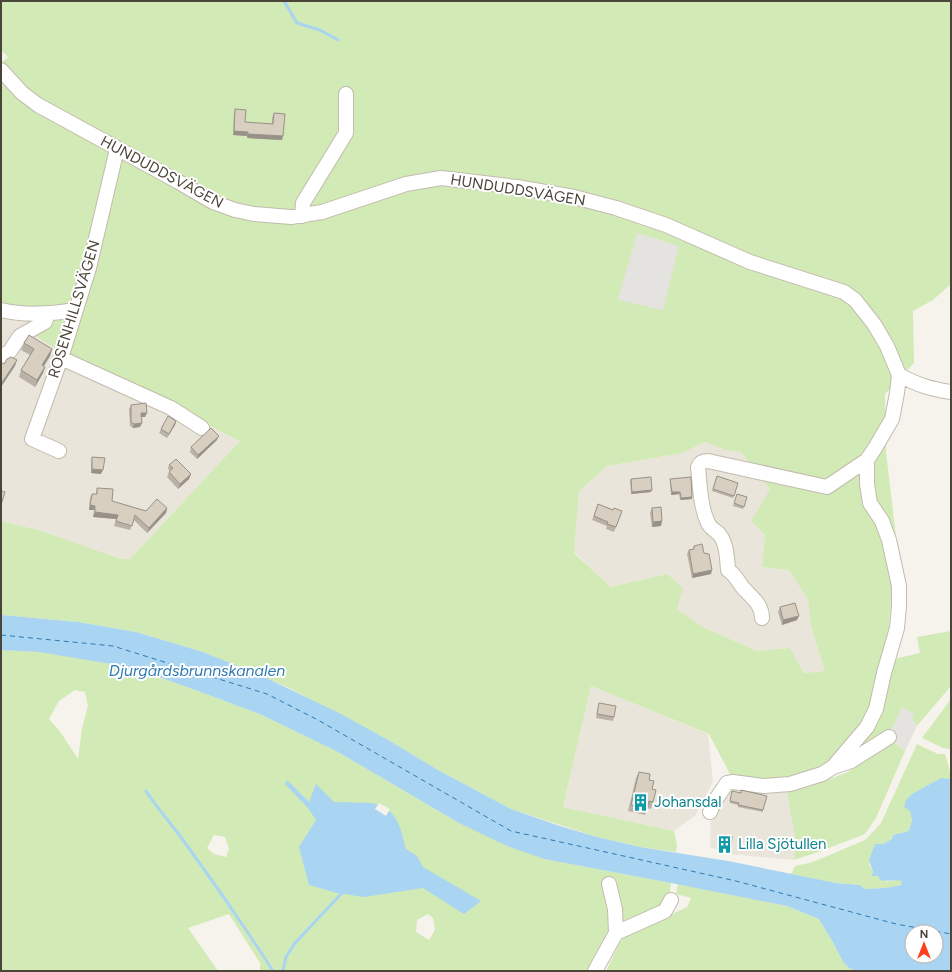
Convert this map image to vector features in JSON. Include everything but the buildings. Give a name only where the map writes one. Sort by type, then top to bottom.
[{"type":"street","name":"HUNDUDDSVÄGEN","points":[[1,70],[22,93],[38,105],[158,170],[213,202],[234,210],[272,217],[302,216],[322,212],[406,184],[441,178],[517,187],[574,197],[616,208],[666,225],[750,262],[844,292],[855,300],[874,324],[887,346],[899,375],[892,419],[876,448],[867,460],[827,487],[708,461],[702,462],[698,467],[706,520],[709,525],[720,535],[726,548],[728,570],[734,573],[743,588],[754,598],[762,611],[762,618]]},
{"type":"street","points":[[302,216],[303,203],[346,133],[346,94]]},
{"type":"street","name":"ROSENHILLSVÄGEN","points":[[59,451],[32,439],[61,358],[89,268],[117,149]]},
{"type":"street","points":[[1,310],[24,314],[76,310]]},
{"type":"street","points":[[1,357],[10,351],[20,336],[45,322],[48,313]]},
{"type":"street","points":[[61,358],[172,408],[202,428]]},
{"type":"street","points":[[899,375],[930,389],[951,392]]},
{"type":"street","points":[[833,768],[867,727],[876,709],[884,673],[897,628],[899,586],[889,540],[882,521],[870,503],[867,484],[867,460]]},
{"type":"street","points":[[710,812],[714,802],[727,783],[733,782],[764,786],[790,784],[822,774],[833,768],[851,762],[889,737]]},
{"type":"street","points":[[595,971],[616,933],[615,909],[609,884]]},
{"type":"street","points":[[616,933],[665,911],[671,900]]},
{"type":"shaded area","points":[[637,233],[679,246],[663,310],[618,300]]},
{"type":"shaded area","points":[[1,302],[50,312],[58,350],[240,441],[130,559],[121,559],[39,530],[1,521]]},
{"type":"shaded area","points":[[705,442],[726,450],[741,452],[770,489],[751,521],[765,535],[762,567],[789,570],[808,600],[811,626],[825,671],[804,673],[790,648],[757,651],[703,627],[677,609],[667,574],[611,587],[574,552],[579,491],[607,466],[682,453]]},
{"type":"shaded area","points":[[591,686],[708,734],[713,782],[695,816],[674,831],[563,807]]},
{"type":"shaded area","points":[[902,707],[914,714],[912,719],[917,726],[905,751],[889,737]]},
{"type":"shaded area","points":[[731,787],[786,788],[796,842],[794,860],[730,854],[710,847],[711,813]]},
{"type":"green space","points":[[1,1],[951,1],[951,284],[933,300],[913,311],[914,363],[885,394],[886,452],[896,537],[889,627],[868,715],[846,748],[817,770],[793,780],[731,776],[709,734],[591,686],[563,807],[674,831],[677,845],[676,852],[640,847],[597,837],[511,809],[438,770],[390,741],[287,687],[203,652],[136,632],[78,622],[1,615],[1,521],[39,530],[121,559],[130,559],[240,441],[58,350],[35,335],[49,312],[1,302],[1,63],[8,57],[1,50]],"holes":[[[705,442],[726,450],[741,452],[770,489],[751,521],[765,535],[762,567],[789,570],[808,600],[811,626],[825,671],[804,673],[790,648],[757,651],[703,627],[677,609],[683,588],[667,574],[611,587],[574,553],[579,491],[607,466],[682,453]]]},
{"type":"green space","points":[[951,631],[951,686],[917,726],[902,707],[893,728],[872,745],[846,757],[894,659],[920,653],[917,637]]},
{"type":"green space","points":[[1,650],[39,652],[69,656],[111,664],[156,676],[262,715],[338,752],[459,823],[544,859],[671,883],[670,892],[661,905],[609,932],[588,971],[260,971],[260,963],[229,914],[188,928],[218,971],[1,971]],"holes":[[[75,690],[85,692],[88,706],[82,728],[78,759],[61,733],[49,719],[59,701]],[[214,835],[225,837],[229,849],[226,857],[214,854],[207,848]],[[428,914],[433,918],[435,930],[429,940],[416,932],[417,920]]]},
{"type":"green space","points":[[951,699],[951,749],[943,748],[922,738]]},
{"type":"green space","points":[[892,740],[905,751],[876,818],[865,834],[794,860],[796,842],[786,788],[818,783],[846,773]]},
{"type":"green space","points":[[917,744],[938,754],[945,754],[951,779],[941,778],[912,794],[910,811],[912,820],[909,831],[893,835],[892,839],[883,844],[869,864],[873,872],[887,882],[901,880],[903,881],[901,885],[886,888],[864,889],[860,885],[836,883],[791,874],[795,866],[813,862],[865,840],[881,823]]},
{"type":"green space","points":[[678,884],[787,906],[819,919],[843,962],[849,968],[856,971],[606,971],[623,936],[687,907],[691,898],[676,894]]},
{"type":"water","name":"Djurgårdsbrunnskanalen","points":[[1,615],[78,622],[136,632],[203,652],[258,674],[339,713],[438,770],[511,809],[560,826],[597,837],[640,847],[728,861],[836,883],[860,885],[864,889],[886,888],[901,885],[902,881],[883,881],[880,880],[878,876],[872,876],[873,872],[869,860],[875,844],[883,844],[892,839],[893,835],[909,831],[912,820],[910,811],[904,807],[906,800],[912,794],[941,778],[951,779],[951,971],[856,971],[849,968],[843,962],[819,919],[787,906],[544,859],[507,846],[459,823],[338,752],[262,715],[156,676],[111,664],[39,652],[1,650]]},
{"type":"water","points":[[287,780],[309,802],[316,784],[334,802],[371,803],[387,809],[392,814],[399,826],[406,849],[417,856],[423,867],[481,901],[464,914],[423,888],[364,897],[337,893],[309,885],[299,847],[316,820],[308,808],[285,784]]},
{"type":"pier","points":[[379,803],[390,809],[386,816],[375,809]]},
{"type":"waterway","points":[[284,1],[297,23],[320,30],[338,40]]},
{"type":"waterway","points":[[146,791],[210,878],[273,971]]},
{"type":"waterway","points":[[283,971],[286,957],[295,943],[341,894]]},
{"type":"ferry route","points":[[1,635],[113,646],[267,694],[318,720],[511,831],[736,881],[896,924],[951,934]]},
{"type":"place","name":"Johansdal","points":[[641,802]]},
{"type":"place","name":"Lilla Sjötullen","points":[[725,844]]}]
